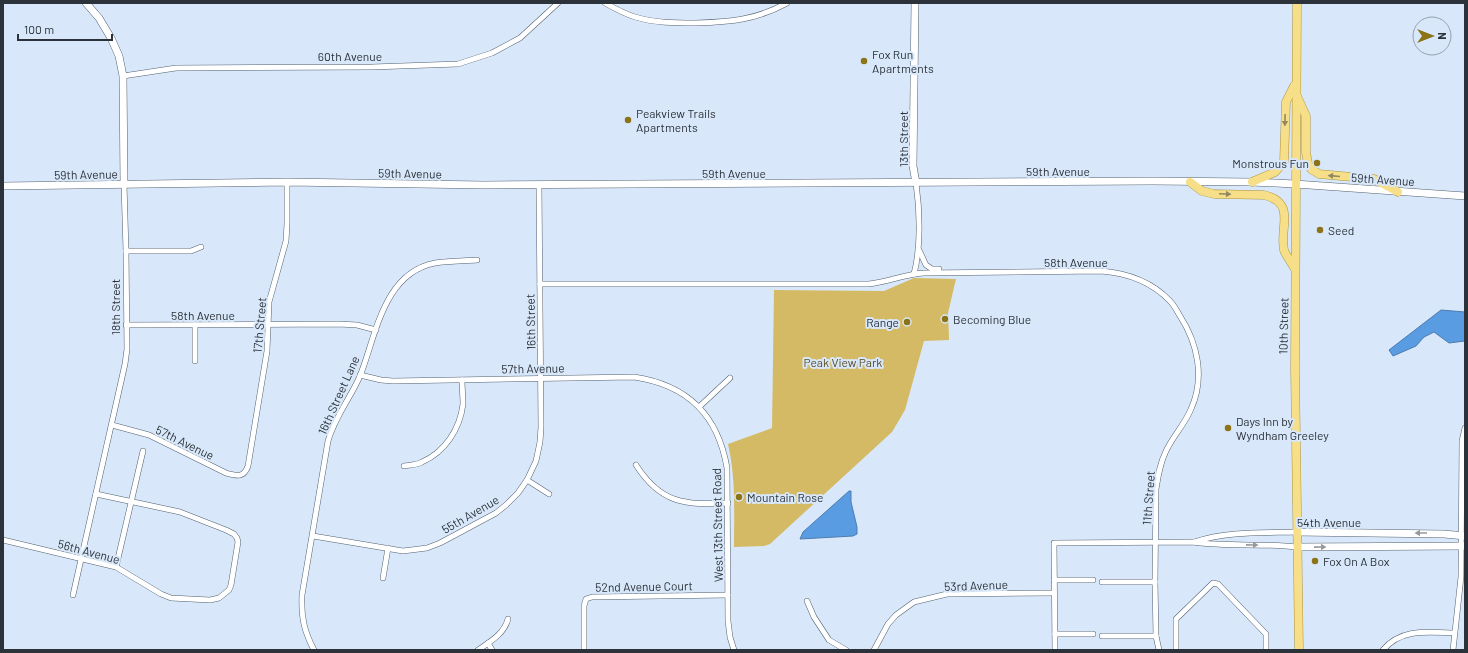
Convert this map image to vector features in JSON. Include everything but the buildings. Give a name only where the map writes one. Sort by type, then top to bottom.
[{"type":"main road","name":"18th Street","points":[[86,3],[99,18],[111,38],[119,56],[123,76],[124,184]]},
{"type":"main road","name":"13th Street","points":[[915,3],[913,166],[916,183]]},
{"type":"main road","name":"10th Street","points":[[1297,3],[1295,87],[1295,369],[1296,532],[1299,650]]},
{"type":"main road","points":[[1252,182],[1275,172],[1284,162],[1286,102],[1295,87]]},
{"type":"main road","points":[[1295,87],[1306,116],[1306,153],[1311,169],[1319,174],[1374,179],[1398,192]]},
{"type":"main road","name":"59th Avenue","points":[[3,186],[287,182],[484,185],[1252,182],[1465,196]]},
{"type":"main road","points":[[1190,182],[1202,191],[1214,194],[1264,195],[1272,196],[1278,200],[1283,206],[1284,213],[1284,250],[1296,270]]},
{"type":"main road","name":"54th Avenue","points":[[1296,532],[1444,534],[1463,536]]},
{"type":"main road","name":"54th Avenue","points":[[1297,547],[1463,546]]},
{"type":"street","name":"60th Avenue","points":[[123,76],[176,68],[372,67],[458,64],[492,54],[520,38],[558,3]]},
{"type":"street","points":[[605,3],[634,17],[673,24],[730,22],[754,16],[787,3]]},
{"type":"street","name":"17th Street","points":[[247,470],[267,350],[269,302],[286,241],[287,182]]},
{"type":"street","name":"13th Street","points":[[914,274],[918,248],[918,203],[916,183]]},
{"type":"street","name":"18th Street","points":[[73,595],[112,425],[127,349],[124,184]]},
{"type":"street","name":"16th Street","points":[[527,480],[536,461],[540,442],[539,185]]},
{"type":"street","points":[[126,251],[191,251],[201,247]]},
{"type":"street","name":"58th Avenue","points":[[918,248],[926,265],[932,269],[954,270],[960,272]]},
{"type":"street","name":"16th Street Lane","points":[[314,650],[303,624],[301,610],[302,595],[331,428],[360,374],[383,309],[392,292],[408,276],[425,266],[477,260]]},
{"type":"street","name":"58th Avenue","points":[[540,284],[869,284],[884,282],[914,274],[960,272],[1101,271],[1126,275],[1151,286],[1170,301],[1190,333]]},
{"type":"street","name":"58th Avenue","points":[[126,325],[346,324],[376,330]]},
{"type":"street","points":[[195,325],[195,361]]},
{"type":"street","name":"11th Street","points":[[1158,650],[1156,636],[1155,582],[1156,489],[1160,465],[1166,450],[1192,409],[1197,389],[1198,362],[1195,344],[1190,333]]},
{"type":"street","name":"57th Avenue","points":[[360,374],[381,380],[393,381],[634,377],[648,379],[675,389],[699,406]]},
{"type":"street","points":[[699,406],[730,378]]},
{"type":"street","points":[[404,466],[422,463],[439,452],[450,439],[461,414],[463,403],[462,380]]},
{"type":"street","name":"West 13th Street Road","points":[[699,406],[714,427],[723,447],[727,468],[728,595],[730,637],[734,650]]},
{"type":"street","name":"57th Avenue","points":[[112,425],[149,435],[226,473],[234,475],[243,474],[247,470]]},
{"type":"street","points":[[1453,650],[1454,633],[1460,597],[1463,546],[1462,441],[1465,428]]},
{"type":"street","points":[[116,567],[143,451]]},
{"type":"street","points":[[636,465],[644,478],[654,488],[681,502],[696,504],[728,503]]},
{"type":"street","points":[[527,480],[549,494]]},
{"type":"street","name":"55th Avenue","points":[[313,536],[402,551],[427,548],[440,543],[496,513],[518,493],[527,480]]},
{"type":"street","points":[[96,494],[132,502]]},
{"type":"street","name":"56th Avenue","points":[[3,540],[116,567],[161,594],[171,598],[210,600],[219,598],[229,590],[238,540],[234,534],[180,512],[132,502]]},
{"type":"street","name":"54th Avenue","points":[[1194,542],[1211,536],[1244,533],[1296,532]]},
{"type":"street","name":"54th Avenue","points":[[1054,580],[1054,543],[1194,542],[1213,545],[1282,545],[1297,547]]},
{"type":"street","points":[[383,578],[388,548]]},
{"type":"street","points":[[1055,650],[1054,580],[1093,580]]},
{"type":"street","points":[[1102,582],[1155,582]]},
{"type":"street","points":[[1176,650],[1176,619],[1213,583],[1218,584],[1266,634],[1266,650]]},
{"type":"street","name":"53rd Avenue","points":[[874,650],[892,620],[914,602],[947,594],[1054,593]]},
{"type":"street","name":"52nd Avenue Court","points":[[584,650],[584,606],[586,599],[592,597],[728,595]]},
{"type":"street","points":[[807,601],[814,617],[829,640],[846,650]]},
{"type":"street","points":[[478,650],[500,634],[506,627],[508,619]]},
{"type":"street","points":[[1383,650],[1395,639],[1403,635],[1412,633],[1454,633]]},
{"type":"street","points":[[1055,634],[1093,634]]},
{"type":"street","points":[[1102,636],[1156,636]]},
{"type":"street","points":[[488,643],[492,650]]},
{"type":"green space","name":"Peak View Park","points":[[914,278],[956,279],[948,313],[949,340],[924,341],[905,410],[892,432],[770,544],[764,546],[734,547],[733,483],[731,457],[728,444],[772,428],[774,290],[884,291]]},
{"type":"water","points":[[1441,310],[1465,312],[1465,341],[1449,343],[1434,332],[1424,337],[1416,346],[1393,356],[1389,350]]},
{"type":"water","points":[[849,491],[851,491],[851,502],[857,527],[857,534],[853,536],[800,539],[803,532]]},
{"type":"place","name":"Fox Run Apartments","points":[[864,61]]},
{"type":"place","name":"Peakview Trails Apartments","points":[[628,120]]},
{"type":"place","name":"Monstrous Fun","points":[[1317,163]]},
{"type":"place","name":"Seed","points":[[1320,230]]},
{"type":"place","name":"Becoming Blue","points":[[945,319]]},
{"type":"place","name":"Range","points":[[907,322]]},
{"type":"place","name":"Days Inn by Wyndham Greeley","points":[[1228,428]]},
{"type":"place","name":"Mountain Rose","points":[[739,497]]},
{"type":"place","name":"Fox On A Box","points":[[1315,561]]}]
